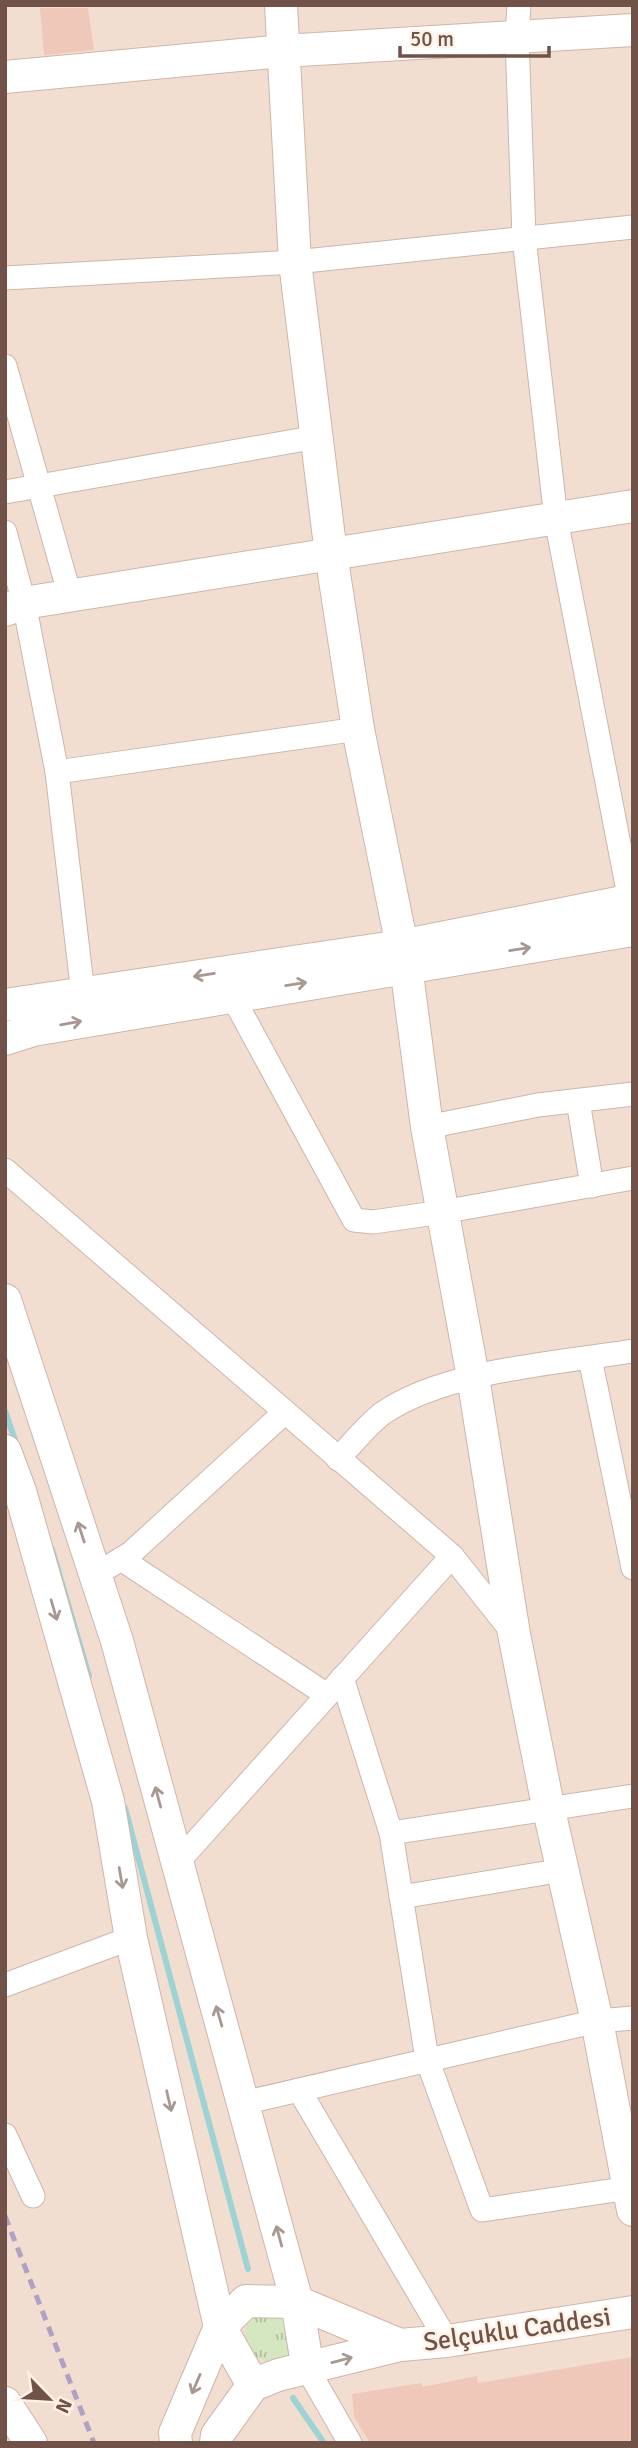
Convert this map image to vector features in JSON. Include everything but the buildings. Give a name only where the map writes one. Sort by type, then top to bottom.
[{"type":"street","points":[[108,1567],[335,1687],[391,1833],[427,2059],[482,2210],[631,2199],[597,2021],[548,1806],[514,1634],[473,1377],[427,1127],[403,956],[358,729],[331,554],[295,262],[281,5]]},
{"type":"street","points":[[5,1039],[33,1030],[231,994],[632,910],[556,519],[524,238],[517,37],[519,5]]},
{"type":"street","points":[[5,77],[283,51],[633,30]]},
{"type":"street","points":[[5,278],[295,262],[633,227]]},
{"type":"street","points":[[5,366],[70,596]]},
{"type":"street","points":[[5,492],[317,437]]},
{"type":"street","points":[[14,606],[633,506]]},
{"type":"street","points":[[5,532],[14,606],[57,772],[83,994]]},
{"type":"street","points":[[57,772],[358,729]]},
{"type":"street","points":[[5,1005],[403,956]]},
{"type":"street","points":[[231,994],[354,1220],[373,1222],[442,1212],[633,1178]]},
{"type":"street","points":[[427,1127],[633,1094]]},
{"type":"street","points":[[578,1101],[592,1186]]},
{"type":"street","points":[[5,1170],[452,1556],[514,1634]]},
{"type":"street","points":[[5,1300],[108,1567],[117,1641],[297,2302],[308,2370],[350,2443]]},
{"type":"street","points":[[338,1459],[382,1414],[406,1401],[473,1377],[633,1351]]},
{"type":"street","points":[[590,1358],[633,1568]]},
{"type":"street","points":[[108,1567],[284,1413]]},
{"type":"street","points":[[5,1451],[20,1491],[108,1801],[131,1938],[220,2327],[253,2385]]},
{"type":"street","points":[[176,1864],[452,1556]]},
{"type":"street","points":[[391,1833],[548,1806],[633,1796]]},
{"type":"street","points":[[401,1898],[563,1870]]},
{"type":"street","points":[[5,1985],[131,1938]]},
{"type":"street","points":[[243,2104],[597,2021],[633,2018]]},
{"type":"street","points":[[299,2090],[447,2341]]},
{"type":"street","points":[[5,2135],[33,2196]]},
{"type":"street","points":[[176,2443],[175,2432],[220,2327],[246,2301],[297,2302]]},
{"type":"street","name":"Selçuklu Caddesi","points":[[297,2302],[400,2345]]},
{"type":"street","name":"Selçuklu Caddesi","points":[[253,2385],[278,2375],[308,2370],[400,2345],[447,2341],[633,2312]]},
{"type":"street","points":[[216,2443],[217,2435],[253,2385]]},
{"type":"street","points":[[230,2443],[253,2385]]},
{"type":"street","points":[[5,2403],[31,2443]]},
{"type":"shaded area","points":[[5,5],[633,5],[633,2443],[5,2443]]},
{"type":"green space","points":[[285,2313],[291,2353],[270,2361],[253,2354],[245,2337],[246,2327],[252,2316]]},
{"type":"waterway","points":[[5,1411],[17,1446]]},
{"type":"waterway","points":[[52,1549],[89,1676]]},
{"type":"waterway","points":[[125,1808],[248,2269]]},
{"type":"waterway","points":[[293,2398],[324,2443]]},
{"type":"railway","points":[[5,2216],[94,2443]]}]
